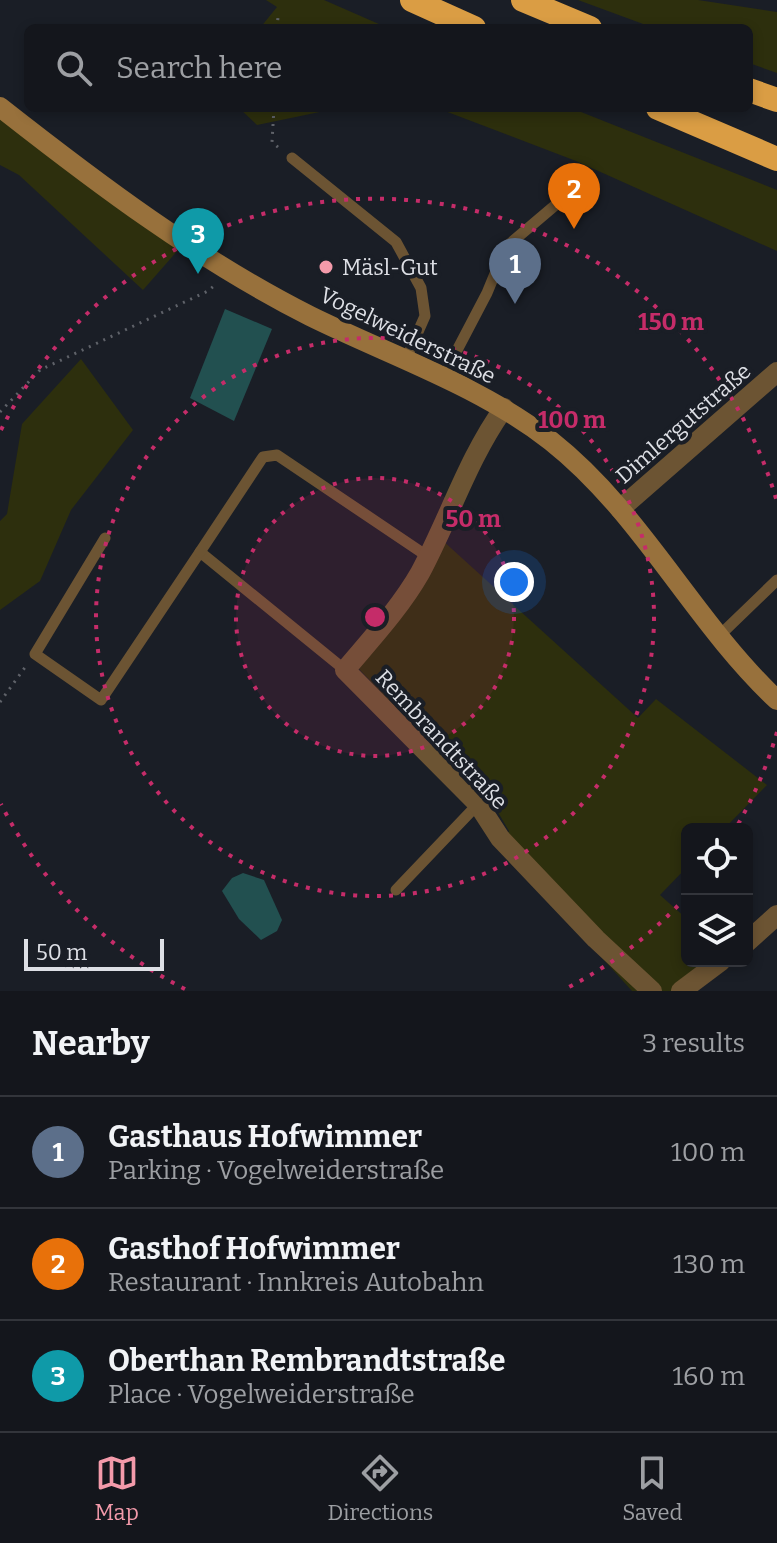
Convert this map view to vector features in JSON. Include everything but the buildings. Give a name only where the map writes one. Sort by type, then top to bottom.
[{"type":"highway","points":[[412,0],[465,24]]},
{"type":"highway","points":[[523,0],[580,24]]},
{"type":"highway","points":[[753,91],[777,100]]},
{"type":"highway","points":[[667,112],[777,159]]},
{"type":"highway","points":[[686,112],[777,141]]},
{"type":"main road","name":"Vogelweiderstraße","points":[[0,107],[131,207],[231,272],[310,315],[504,408],[550,441],[588,474],[620,509],[718,637],[777,700]]},
{"type":"street","name":"Dimlergutstraße","points":[[620,509],[777,372]]},
{"type":"street","name":"Rembrandtstraße","points":[[504,408],[446,514],[419,573],[387,620],[345,670],[478,804],[500,838],[596,939],[652,991]]},
{"type":"street","points":[[753,937],[777,915]]},
{"type":"street","points":[[681,991],[713,967]]},
{"type":"lane","points":[[292,158],[396,242],[421,288],[425,316],[406,359]]},
{"type":"lane","points":[[443,377],[487,293],[506,247],[572,191]]},
{"type":"lane","points":[[105,538],[35,654],[101,700],[263,457],[277,455],[427,556]]},
{"type":"lane","points":[[200,552],[345,670]]},
{"type":"lane","points":[[718,637],[777,580]]},
{"type":"lane","points":[[396,890],[478,804]]},
{"type":"path","points":[[277,24],[278,17]]},
{"type":"path","points":[[274,112],[272,142],[292,158]]},
{"type":"path","points":[[0,412],[40,370],[208,291],[231,272]]},
{"type":"path","points":[[0,702],[35,654]]},
{"type":"shaded area","points":[[266,0],[324,0],[379,24],[263,24],[277,7]]},
{"type":"shaded area","points":[[578,0],[698,0],[777,12],[777,73],[753,64],[753,24],[643,24]]},
{"type":"shaded area","points":[[243,112],[320,112],[257,125]]},
{"type":"shaded area","points":[[447,112],[581,112],[777,190],[777,251],[576,161]]},
{"type":"shaded area","points":[[0,116],[179,249],[143,290],[19,175],[0,165]]},
{"type":"shaded area","points":[[225,309],[272,329],[234,421],[190,398]]},
{"type":"shaded area","points":[[81,359],[133,430],[71,510],[40,581],[0,610],[0,521],[7,514],[22,424]]},
{"type":"shaded area","points":[[441,539],[638,718],[656,699],[767,785],[730,823],[681,823],[681,873],[660,895],[681,914],[681,967],[707,967],[676,991],[632,991],[502,847],[509,831],[489,797],[425,738],[359,669]]},
{"type":"shaded area","points":[[243,873],[264,880],[282,920],[277,931],[261,940],[239,919],[222,891],[232,878]]},
{"type":"place","name":"Gasthof Hofwimmer","points":[[574,229]]},
{"type":"place","name":"Mäsl-Gut","points":[[326,267]]},
{"type":"place","name":"Oberthan Rembrandtstraße","points":[[198,274]]},
{"type":"place","name":"Gasthaus Hofwimmer","points":[[515,304]]}]
